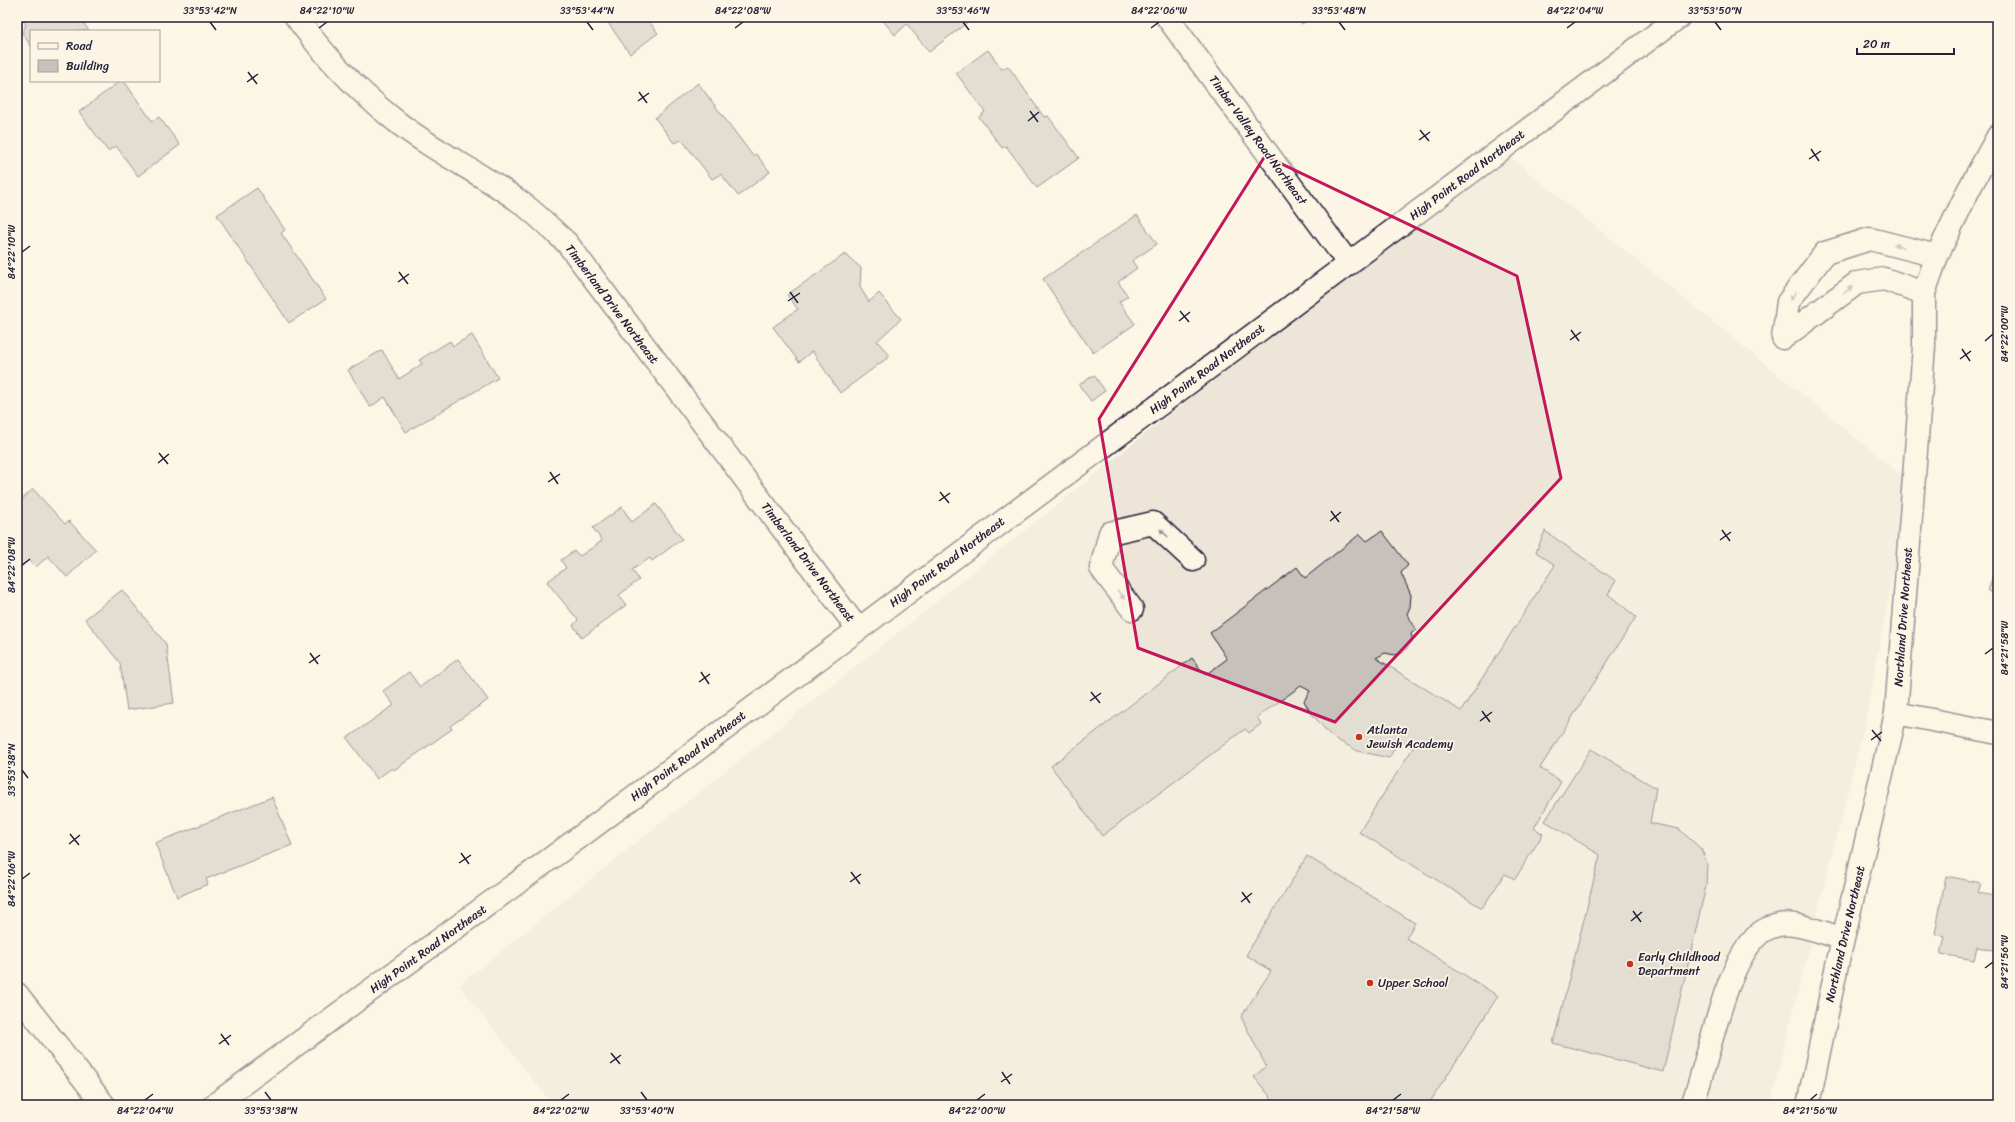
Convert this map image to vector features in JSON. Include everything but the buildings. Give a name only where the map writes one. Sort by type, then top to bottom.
[{"type":"street","name":"Timberland Drive Northeast","points":[[296,17],[313,40],[350,81],[392,118],[435,150],[519,201],[567,243],[858,629]]},
{"type":"street","name":"Timber Valley Road Northeast","points":[[1167,17],[1349,264]]},
{"type":"street","name":"High Point Road Northeast","points":[[214,1105],[588,831],[1679,17]]},
{"type":"street","name":"Northland Drive Northeast","points":[[1808,1105],[1843,939],[1896,713],[1924,346],[1924,293],[1937,256],[1969,189],[1998,136]]},
{"type":"street","points":[[1924,293],[1884,279],[1857,283],[1783,338],[1788,302],[1825,253],[1870,239],[1937,256]]},
{"type":"street","points":[[1132,609],[1101,568],[1110,533],[1153,523],[1193,560]]},
{"type":"street","points":[[1896,713],[1998,733]]},
{"type":"street","points":[[1692,1105],[1700,1084],[1726,992],[1740,959],[1760,934],[1780,925],[1805,927],[1843,939]]},
{"type":"street","points":[[17,994],[104,1105]]},
{"type":"highlighted area","points":[[1265,156],[1517,276],[1561,478],[1335,722],[1138,648],[1099,419]]},
{"type":"shaded area","points":[[1500,149],[1910,482],[1865,723],[1771,1105],[553,1105],[459,985]]},
{"type":"place","name":"Atlanta Jewish Academy","points":[[1359,737]]},
{"type":"place","name":"Early Childhood Department","points":[[1630,964]]},
{"type":"place","name":"Upper School","points":[[1370,983]]}]
